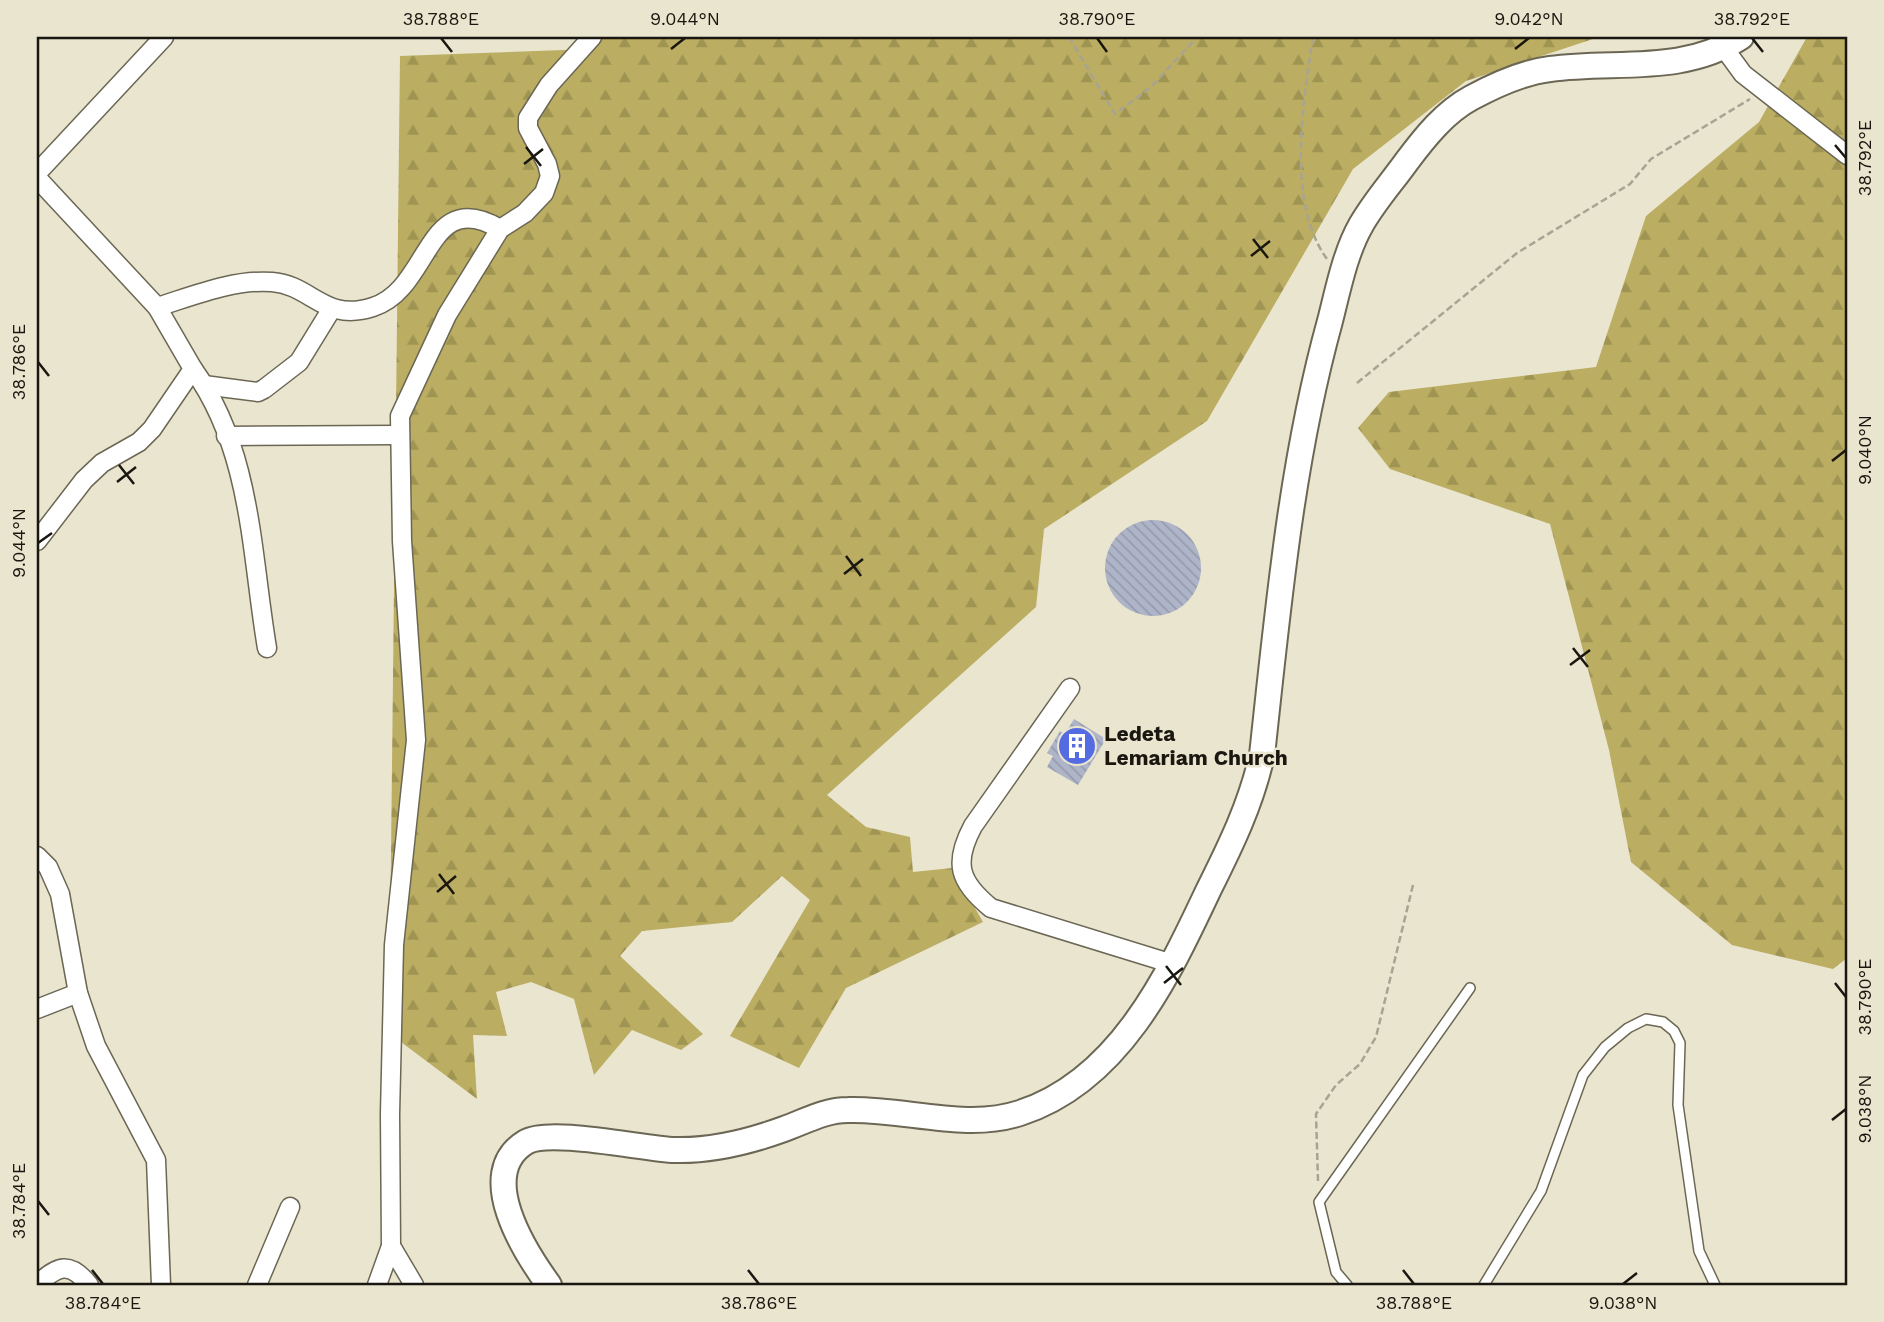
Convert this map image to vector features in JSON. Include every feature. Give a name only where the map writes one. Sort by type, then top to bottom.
[{"type":"main road","points":[[549,1285],[517,1238],[506,1205],[504,1175],[524,1143],[534,1139],[568,1139],[677,1150],[713,1147],[765,1136],[824,1113],[848,1110],[976,1119],[1019,1114],[1053,1098],[1077,1082],[1115,1048],[1172,968],[1238,833],[1255,785],[1299,455],[1314,378],[1360,227],[1383,192],[1443,118],[1470,99],[1516,78],[1549,69],[1676,63],[1732,42]]},
{"type":"street","points":[[164,37],[37,176],[157,307],[204,385],[226,436],[250,511],[267,648]]},
{"type":"street","points":[[377,1285],[391,1246],[390,1114],[394,946],[416,740],[398,435],[400,416],[447,315],[500,229],[525,213],[544,193],[550,176],[528,128],[528,118],[550,85],[592,37]]},
{"type":"street","points":[[1732,42],[1743,74],[1847,155]]},
{"type":"street","points":[[157,307],[227,286],[273,282],[295,289],[331,310],[371,308],[402,290],[420,267],[429,245],[449,222],[470,217],[500,229]]},
{"type":"street","points":[[204,385],[258,392],[264,389],[299,362],[331,310]]},
{"type":"street","points":[[37,541],[84,480],[102,463],[139,442],[152,429],[192,369]]},
{"type":"street","points":[[226,436],[398,435]]},
{"type":"street","points":[[1070,688],[973,826],[962,846],[960,864],[971,891],[991,908],[1163,961],[1172,968]]},
{"type":"street","points":[[37,856],[48,867],[60,894],[71,940],[78,993],[96,1046],[156,1160],[161,1285]]},
{"type":"street","points":[[37,1009],[78,993]]},
{"type":"street","points":[[257,1285],[290,1207]]},
{"type":"street","points":[[391,1246],[414,1285]]},
{"type":"street","points":[[37,1284],[51,1271],[65,1268],[79,1272],[89,1285]]},
{"type":"lane","points":[[1348,1285],[1336,1272],[1319,1202],[1469,988]]},
{"type":"lane","points":[[1484,1285],[1541,1191],[1583,1075],[1605,1047],[1628,1028],[1646,1019],[1663,1022],[1674,1031],[1680,1042],[1678,1105],[1699,1251],[1715,1285]]},
{"type":"path","points":[[1069,37],[1115,114],[1151,86],[1197,37]]},
{"type":"path","points":[[1313,37],[1302,108],[1304,206],[1318,247],[1342,279]]},
{"type":"path","points":[[1357,383],[1517,253],[1630,184],[1651,159],[1763,91]]},
{"type":"path","points":[[1319,1202],[1316,1114],[1336,1085],[1360,1064],[1376,1037],[1413,885]]},
{"type":"green space","points":[[596,37],[1599,37],[1466,81],[1353,169],[1207,421],[1044,529],[1036,607],[827,795],[866,827],[910,837],[913,872],[952,868],[983,922],[846,988],[799,1068],[730,1036],[810,900],[782,876],[732,922],[642,931],[620,956],[703,1034],[681,1050],[632,1030],[594,1075],[574,999],[531,982],[496,992],[507,1036],[473,1035],[477,1099],[389,1033],[400,56],[591,49]]},
{"type":"green space","points":[[1807,37],[1847,37],[1847,958],[1833,969],[1732,945],[1631,862],[1609,750],[1550,524],[1390,469],[1358,428],[1389,392],[1596,367],[1646,216],[1759,122]]},
{"type":"building","points":[[1153,520],[1171,523],[1187,534],[1198,550],[1201,568],[1198,586],[1187,602],[1171,613],[1153,616],[1135,613],[1119,602],[1108,586],[1105,568],[1108,550],[1119,534],[1135,523]]},
{"type":"building","name":"Ledeta Lemariam Church","points":[[1074,719],[1106,739],[1078,785],[1047,767],[1053,756],[1047,753],[1060,731],[1065,734]]},
{"type":"place","name":"Ledeta Lemariam Church","points":[[1077,746]]}]
